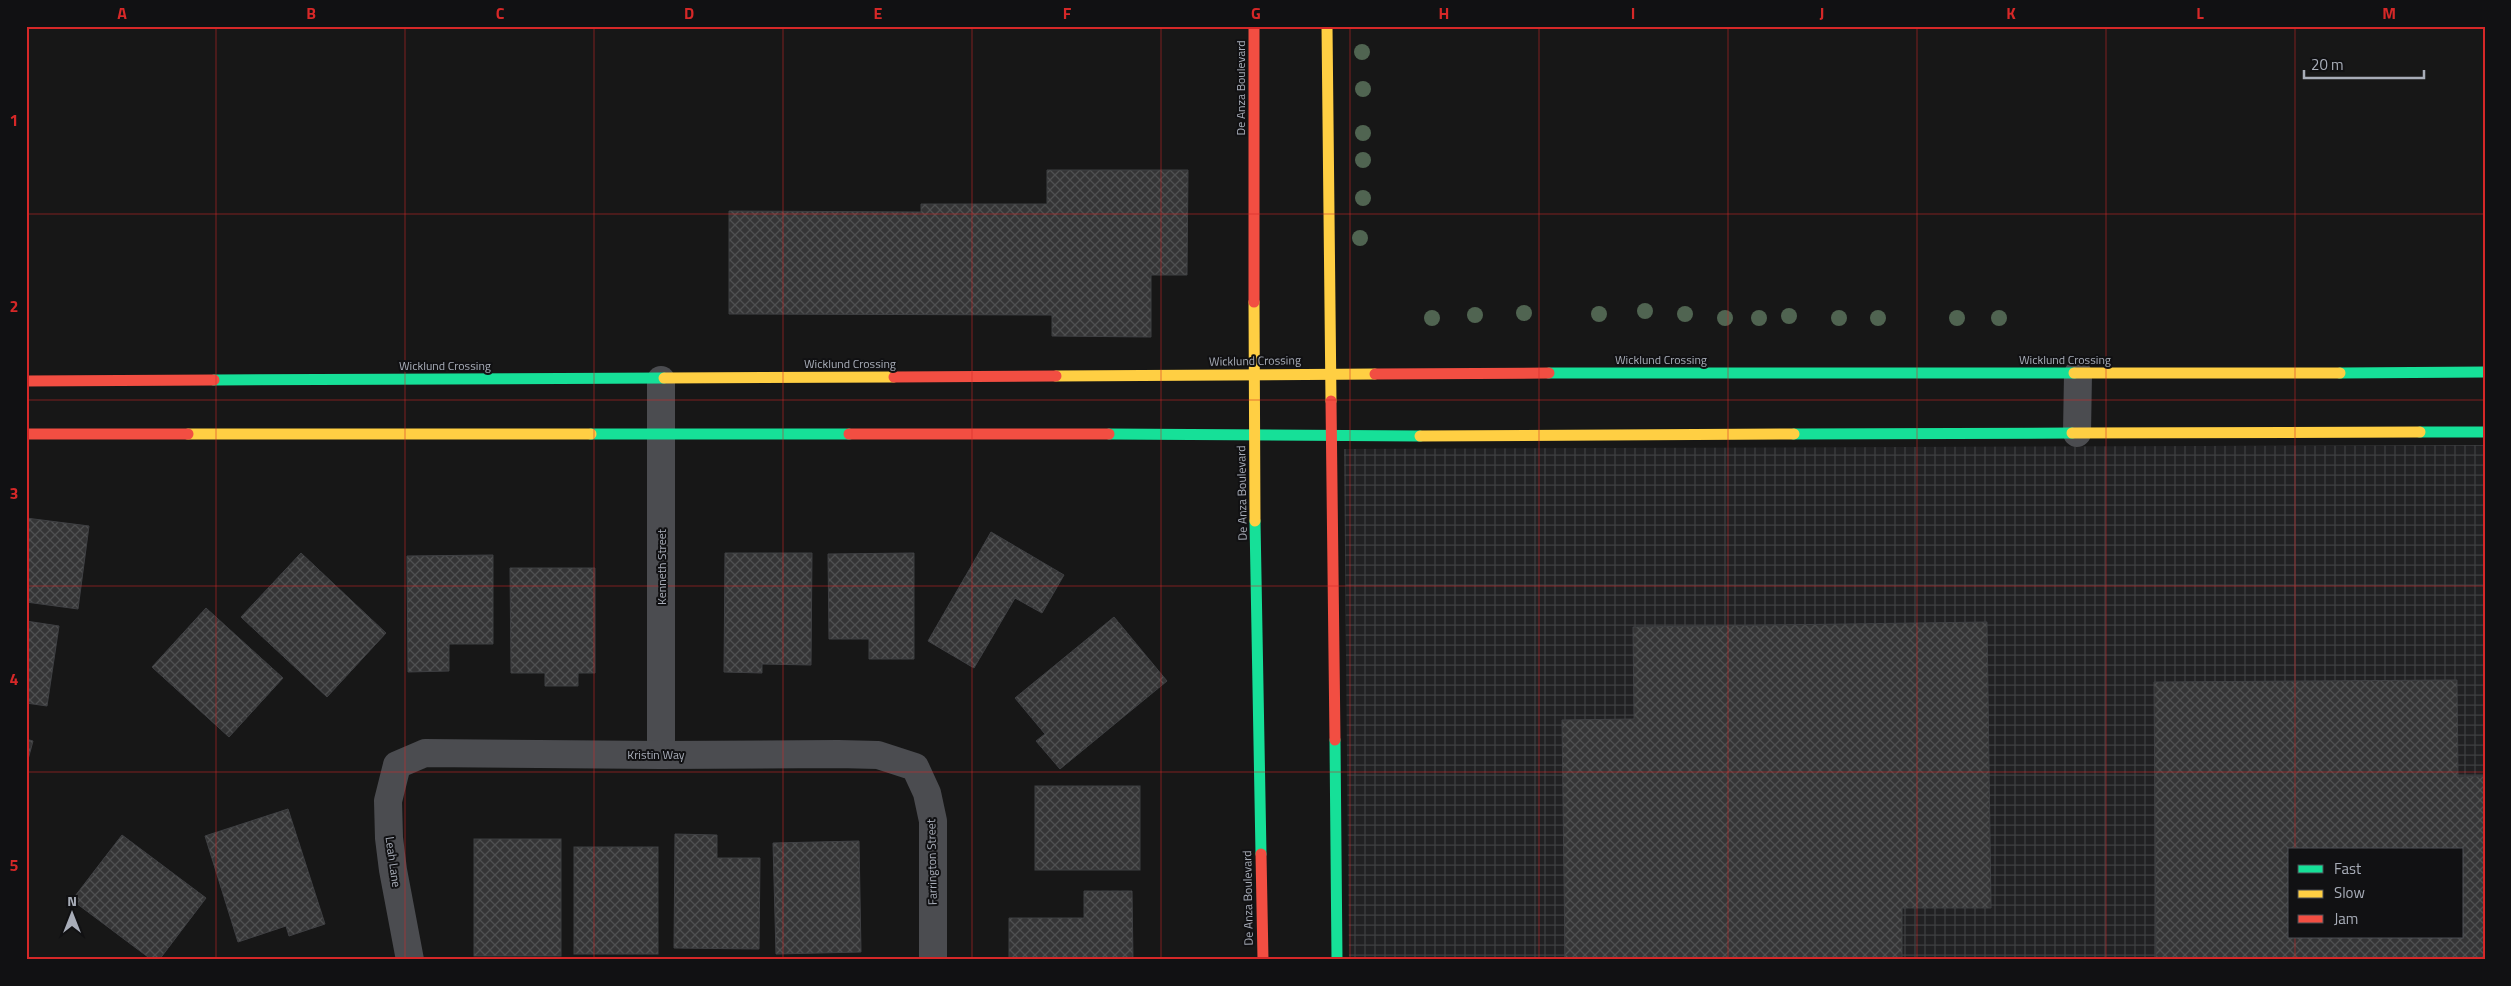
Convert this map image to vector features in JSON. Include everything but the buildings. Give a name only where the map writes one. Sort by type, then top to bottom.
[{"type":"street","name":"De Anza Boulevard","points":[[1254,26],[1254,434],[1263,960]]},
{"type":"street","points":[[1327,26],[1337,960]]},
{"type":"street","name":"Wicklund Crossing","points":[[26,381],[662,380],[1330,374],[2485,372]]},
{"type":"street","points":[[2077,433],[2078,374]]},
{"type":"street","name":"Kenneth Street","points":[[662,380],[662,755]]},
{"type":"street","points":[[26,434],[1254,434],[1330,436],[2485,432]]},
{"type":"street","name":"Kristin Way","points":[[397,765],[425,753],[878,755],[915,767]]},
{"type":"street","name":"Leah Lane","points":[[397,765],[388,800],[389,838],[410,960]]},
{"type":"street","name":"Farrington Street","points":[[915,767],[927,792],[933,821],[933,960]]},
{"type":"shaded area","points":[[2485,445],[2485,960],[1349,960],[1344,449]]},
{"type":"traffic: fast","points":[[2340,373],[2485,372]]},
{"type":"traffic: fast","points":[[1549,373],[2074,373]]},
{"type":"traffic: fast","points":[[214,380],[664,378]]},
{"type":"traffic: fast","points":[[2420,432],[2485,432]]},
{"type":"traffic: fast","points":[[1794,434],[2072,433]]},
{"type":"traffic: fast","points":[[591,434],[849,434]]},
{"type":"traffic: fast","points":[[1109,434],[1420,436]]},
{"type":"traffic: fast","points":[[1255,521],[1261,854]]},
{"type":"traffic: fast","points":[[1335,740],[1337,960]]},
{"type":"traffic: slow","points":[[1327,26],[1331,401]]},
{"type":"traffic: slow","points":[[1254,302],[1255,521]]},
{"type":"traffic: slow","points":[[2074,373],[2340,373]]},
{"type":"traffic: slow","points":[[1056,376],[1375,374]]},
{"type":"traffic: slow","points":[[664,378],[894,377]]},
{"type":"traffic: slow","points":[[2072,433],[2420,432]]},
{"type":"traffic: slow","points":[[188,434],[591,434]]},
{"type":"traffic: slow","points":[[1420,436],[1794,434]]},
{"type":"traffic: jam","points":[[1254,26],[1254,302]]},
{"type":"traffic: jam","points":[[1375,374],[1549,373]]},
{"type":"traffic: jam","points":[[894,377],[1056,376]]},
{"type":"traffic: jam","points":[[26,381],[214,380]]},
{"type":"traffic: jam","points":[[1331,401],[1335,740]]},
{"type":"traffic: jam","points":[[26,434],[188,434]]},
{"type":"traffic: jam","points":[[849,434],[1109,434]]},
{"type":"traffic: jam","points":[[1261,854],[1263,960]]}]
